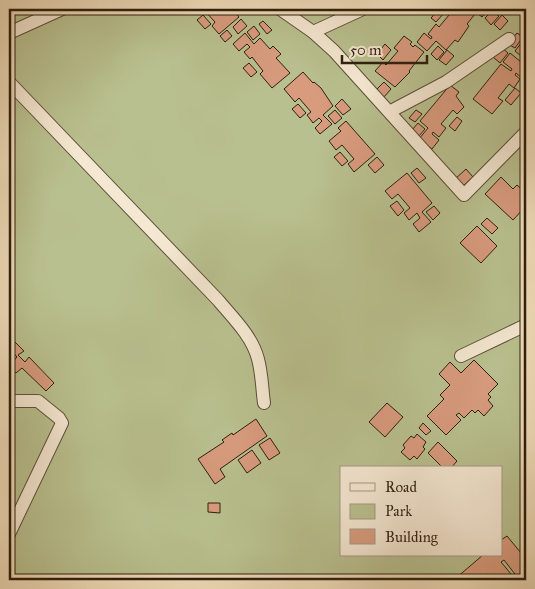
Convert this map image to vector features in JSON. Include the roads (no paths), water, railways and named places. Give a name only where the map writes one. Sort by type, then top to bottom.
[{"type":"street","points":[[9,33],[62,9]]},
{"type":"street","points":[[280,9],[313,32],[391,111],[464,195],[526,132]]},
{"type":"street","points":[[313,32],[363,9]]},
{"type":"street","points":[[391,111],[446,82],[509,39]]},
{"type":"street","points":[[9,82],[218,300],[240,327],[253,344],[258,358],[264,403]]},
{"type":"street","points":[[461,356],[526,325]]},
{"type":"street","points":[[9,402],[38,401],[59,418],[62,423],[9,534]]}]
